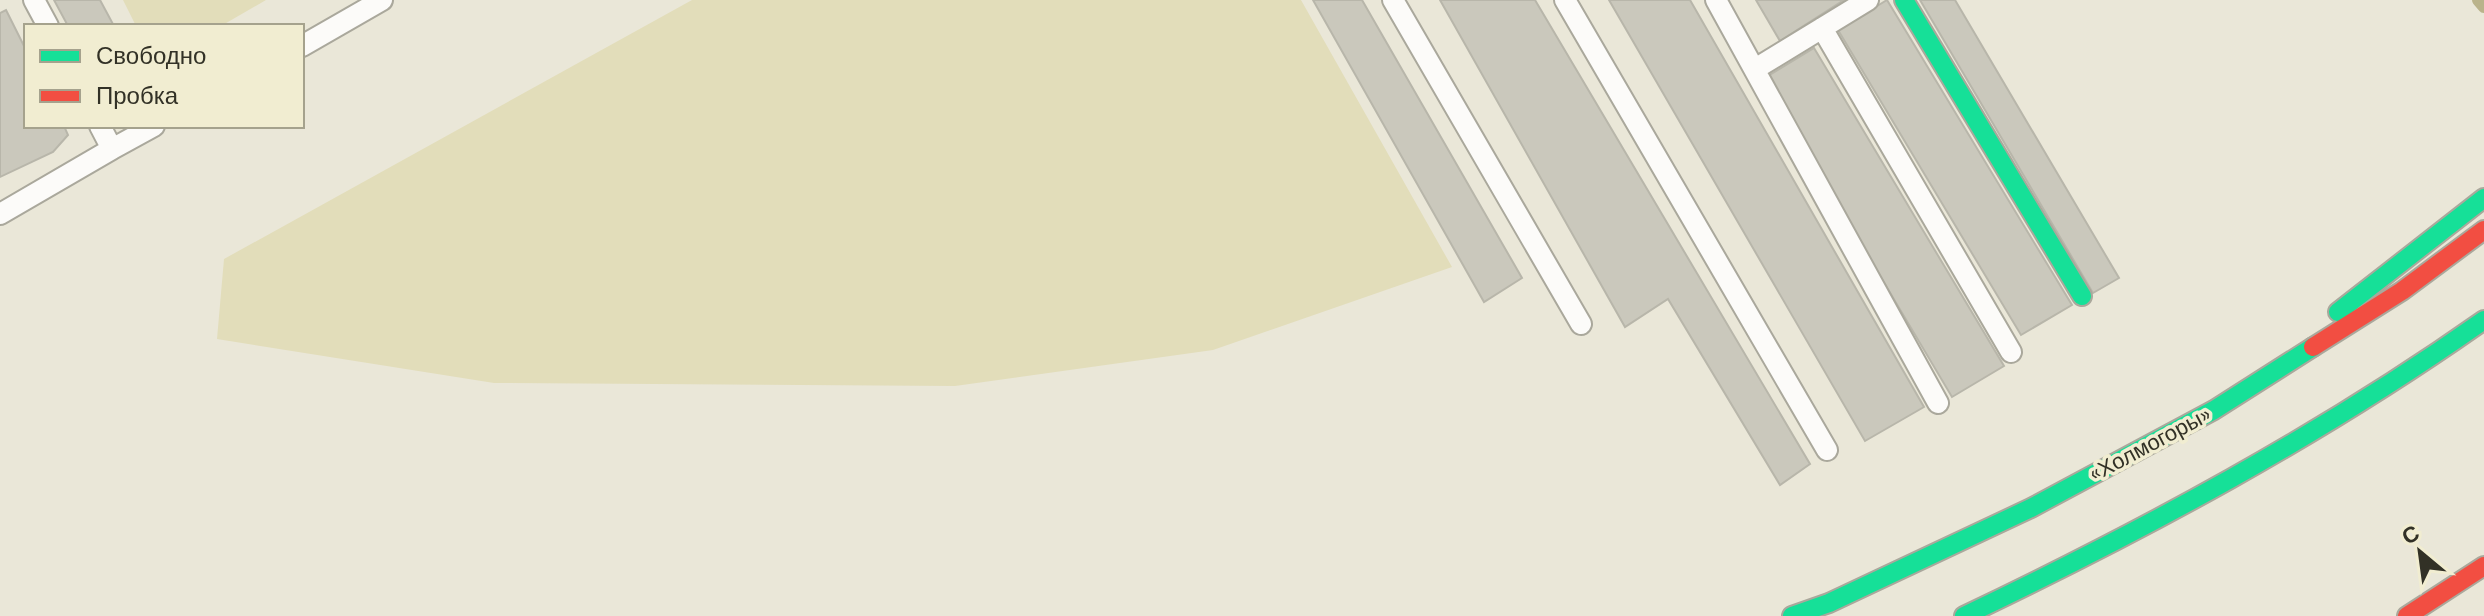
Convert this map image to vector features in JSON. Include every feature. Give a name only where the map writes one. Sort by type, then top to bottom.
[{"type":"main road","points":[[1904,0],[2082,296]]},
{"type":"main road","points":[[2214,410],[2484,198]]},
{"type":"main road","name":"«Холмогоры»","points":[[1792,616],[1829,603],[2031,508],[2214,410],[2402,291],[2484,230]]},
{"type":"main road","points":[[1964,616],[2064,569],[2249,470],[2442,350],[2484,320]]},
{"type":"main road","points":[[2407,616],[2484,566]]},
{"type":"lane","points":[[34,0],[47,24]]},
{"type":"lane","points":[[304,45],[382,0]]},
{"type":"lane","points":[[1393,0],[1581,324]]},
{"type":"lane","points":[[1565,0],[1827,450]]},
{"type":"lane","points":[[1716,0],[1938,403]]},
{"type":"lane","points":[[1755,69],[1868,0]]},
{"type":"lane","points":[[1822,28],[2011,352]]},
{"type":"lane","points":[[101,128],[112,149]]},
{"type":"lane","points":[[0,214],[150,128]]},
{"type":"shaded area","points":[[123,0],[266,0],[224,24],[135,24]]},
{"type":"shaded area","points":[[692,0],[1301,0],[1452,267],[1213,350],[955,386],[494,383],[217,339],[224,259]]},
{"type":"building","points":[[54,0],[100,0],[113,24],[67,24]]},
{"type":"building","points":[[1313,0],[1362,0],[1522,278],[1484,302]]},
{"type":"building","points":[[1440,0],[1535,0],[1810,464],[1780,485],[1668,299],[1625,327]]},
{"type":"building","points":[[1609,0],[1690,0],[1924,407],[1865,441]]},
{"type":"building","points":[[1756,0],[1844,0],[1780,41]]},
{"type":"building","points":[[1887,0],[2072,305],[2021,335],[1838,30]]},
{"type":"building","points":[[1920,0],[1955,0],[2119,278],[2093,293]]},
{"type":"building","points":[[6,10],[24,46],[24,128],[65,128],[68,135],[53,152],[0,177],[0,13]]},
{"type":"building","points":[[1814,48],[2004,366],[1952,397],[1763,79]]},
{"type":"waterway","points":[[2478,0],[2484,7]]},
{"type":"traffic: fast","points":[[1904,0],[2082,296]]},
{"type":"traffic: fast","points":[[2338,312],[2484,198]]},
{"type":"traffic: fast","points":[[1964,616],[2098,550],[2230,479],[2359,403],[2484,320]]},
{"type":"traffic: fast","points":[[1792,616],[1829,603],[2031,508],[2214,410],[2313,347]]},
{"type":"traffic: jam","points":[[2313,347],[2402,291],[2484,230]]},
{"type":"traffic: jam","points":[[2407,616],[2484,566]]}]
